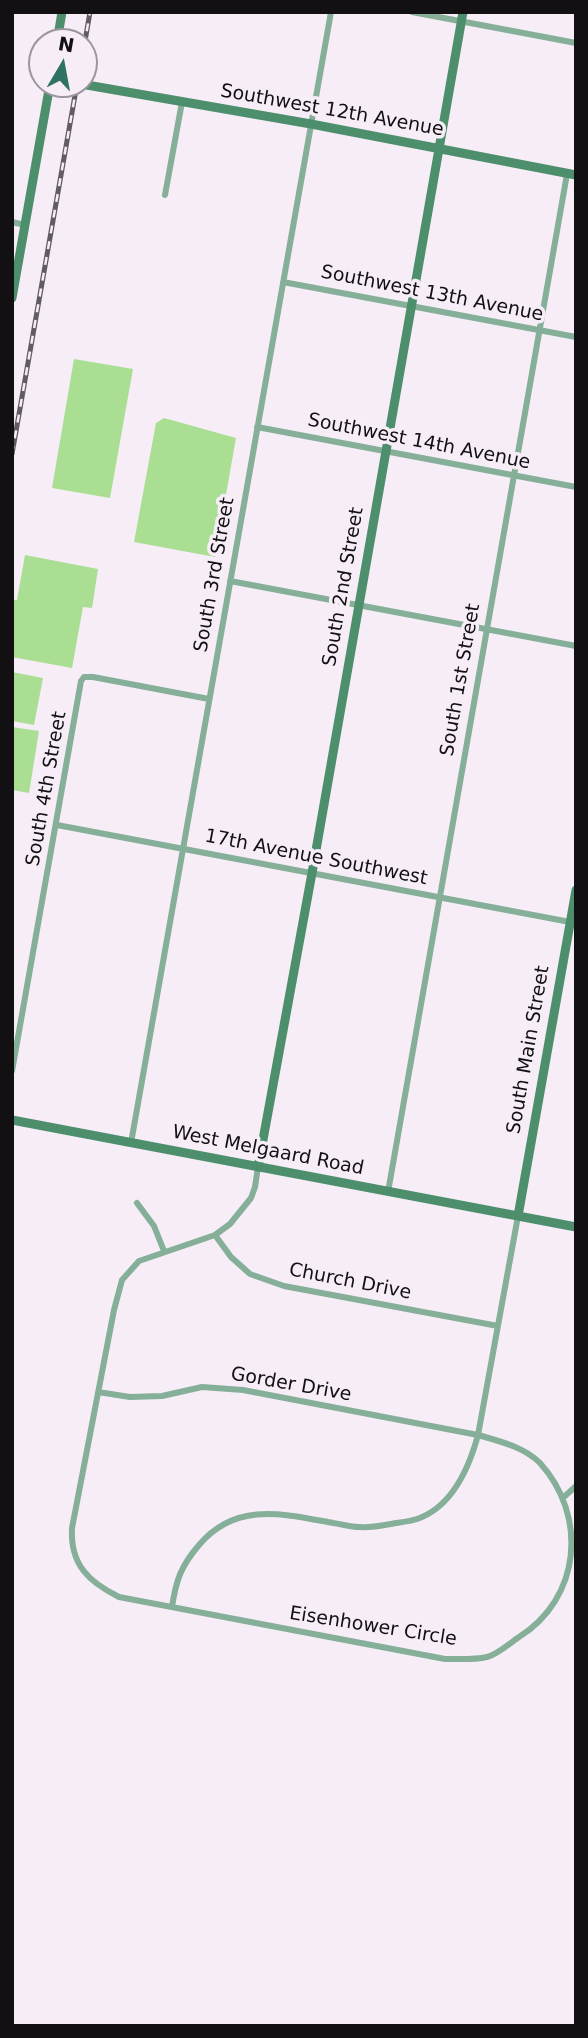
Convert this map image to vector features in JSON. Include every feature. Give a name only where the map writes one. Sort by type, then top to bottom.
[{"type":"street","name":"South 3rd Street","points":[[131,1143],[331,12]]},
{"type":"street","points":[[412,12],[462,17],[576,43]]},
{"type":"street","name":"South 2nd Street","points":[[258,1167],[462,17]]},
{"type":"street","name":"Southwest 12th Avenue","points":[[98,87],[572,174]]},
{"type":"street","points":[[12,298],[48,98]]},
{"type":"street","points":[[165,195],[182,102]]},
{"type":"street","name":"South 1st Street","points":[[388,1192],[539,330],[572,174]]},
{"type":"street","points":[[12,222],[25,225]]},
{"type":"street","name":"Southwest 13th Avenue","points":[[283,282],[576,337]]},
{"type":"street","name":"Southwest 14th Avenue","points":[[257,427],[576,487]]},
{"type":"street","points":[[230,581],[576,646]]},
{"type":"street","name":"South 4th Street","points":[[12,1071],[83,677],[209,699]]},
{"type":"street","name":"17th Avenue Southwest","points":[[57,825],[573,923]]},
{"type":"street","name":"South Main Street","points":[[517,1216],[573,923],[576,890]]},
{"type":"street","name":"West Melgaard Road","points":[[12,1120],[576,1227]]},
{"type":"street","name":"Eisenhower Circle","points":[[258,1167],[251,1198],[230,1224],[215,1235],[139,1261],[122,1280],[72,1528],[80,1566],[97,1586],[119,1597],[444,1660],[488,1657],[533,1629],[552,1607],[569,1573],[575,1545],[572,1518],[565,1496],[540,1462],[507,1443],[478,1436]]},
{"type":"street","points":[[137,1203],[154,1226],[164,1251]]},
{"type":"street","points":[[172,1607],[178,1575],[190,1555],[206,1536],[239,1517],[280,1513],[359,1527],[387,1525],[419,1518],[452,1494],[464,1473],[478,1436],[517,1216]]},
{"type":"street","name":"Church Drive","points":[[215,1235],[231,1257],[250,1274],[284,1286],[498,1326]]},
{"type":"street","name":"Gorder Drive","points":[[98,1392],[130,1398],[162,1396],[202,1387],[243,1390],[478,1436]]},
{"type":"street","points":[[565,1496],[576,1486]]},
{"type":"green space","points":[[74,359],[133,369],[110,498],[52,488]]},
{"type":"green space","points":[[164,418],[236,438],[215,557],[134,542],[156,423]]},
{"type":"green space","points":[[25,555],[98,569],[92,608],[83,607],[72,668],[12,657],[12,600],[17,600]]},
{"type":"green space","points":[[12,672],[43,678],[34,725],[12,721]]},
{"type":"green space","points":[[12,727],[39,731],[29,793],[12,790]]},
{"type":"railway","points":[[87,28],[90,12]]},
{"type":"railway","points":[[12,454],[75,98]]}]
